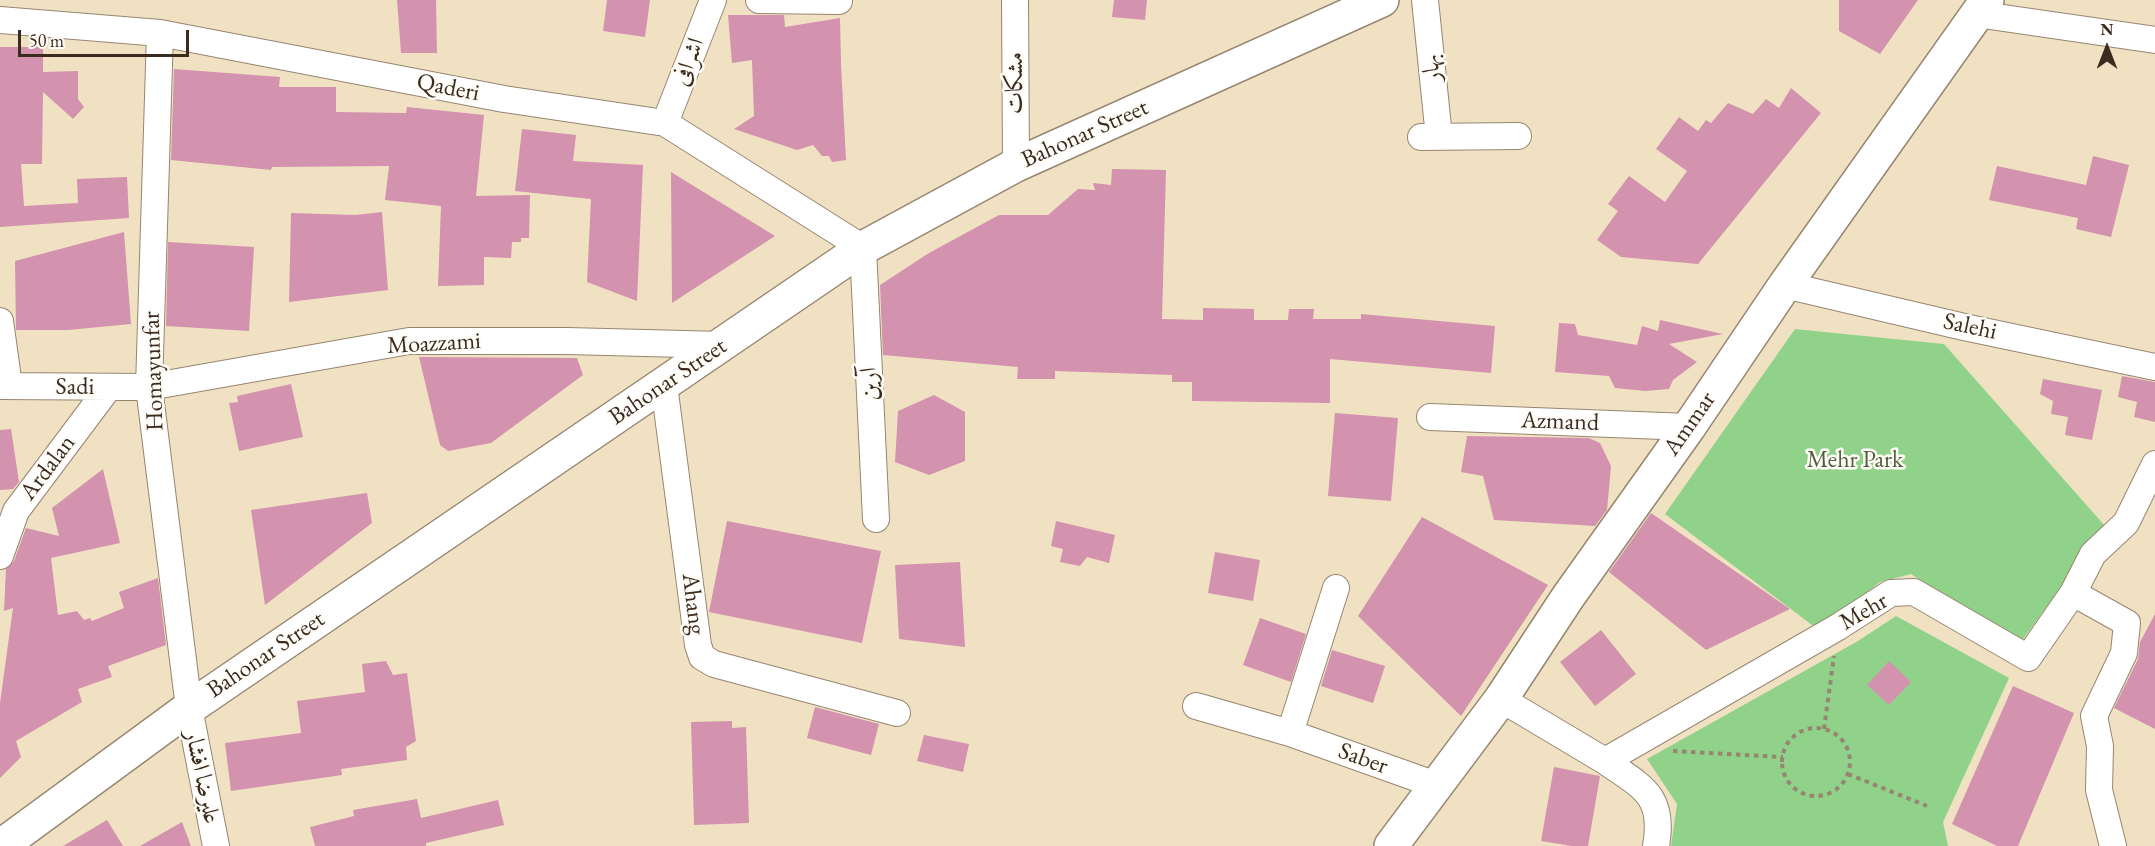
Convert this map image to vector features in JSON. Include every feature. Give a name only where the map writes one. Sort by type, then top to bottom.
[{"type":"main road","name":"Bahonar Street","points":[[1,846],[189,708],[863,248],[1016,165],[1382,0]]},
{"type":"main road","name":"Ammar","points":[[1391,846],[1500,699],[1568,597],[1981,7]]},
{"type":"street","name":"اشرافی","points":[[665,123],[713,0]]},
{"type":"street","points":[[759,0],[839,1]]},
{"type":"street","name":"مشکات","points":[[1015,0],[1016,165]]},
{"type":"street","name":"بهار","points":[[1425,0],[1430,136],[1518,136]]},
{"type":"street","points":[[1981,7],[2155,40]]},
{"type":"street","name":"Qaderi","points":[[0,20],[160,33],[504,99],[665,123],[863,248]]},
{"type":"street","name":"Homayunfar","points":[[160,33],[149,387],[189,708]]},
{"type":"street","name":"آرین","points":[[863,248],[876,519]]},
{"type":"street","name":"Salehi","points":[[1785,285],[1964,327],[2155,367]]},
{"type":"street","points":[[0,321],[5,386]]},
{"type":"street","name":"Moazzami","points":[[149,387],[409,341],[567,341],[723,345]]},
{"type":"street","name":"Ahang","points":[[664,385],[698,645],[702,657],[714,664],[897,713]]},
{"type":"street","name":"Sadi","points":[[5,386],[149,387]]},
{"type":"street","name":"Ardalan","points":[[0,556],[16,511],[110,387]]},
{"type":"street","name":"Azmand","points":[[1430,417],[1689,427]]},
{"type":"street","name":"Mehr","points":[[1605,761],[1838,627],[1891,593],[1914,592],[2028,658],[2073,593],[2092,554],[2126,523],[2155,464]]},
{"type":"street","points":[[1290,733],[1336,588]]},
{"type":"street","points":[[2073,593],[2127,623],[2124,653],[2094,716],[2100,746],[2099,790],[2113,846]]},
{"type":"street","points":[[1500,699],[1605,761],[1638,784],[1655,802],[1659,826],[1656,846]]},
{"type":"street","name":"Saber","points":[[1196,706],[1290,733],[1436,785]]},
{"type":"street","name":"علیرضا افشار","points":[[189,708],[216,846]]},
{"type":"path","points":[[1824,729],[1838,627]]},
{"type":"path","points":[[1824,729],[1834,733],[1843,741],[1849,751],[1850,763],[1848,774],[1842,784],[1823,795],[1812,796],[1793,787],[1786,778],[1783,757],[1792,738],[1801,732],[1824,729]]},
{"type":"path","points":[[1627,748],[1783,757]]},
{"type":"path","points":[[1848,774],[1927,806]]},
{"type":"green space","name":"Mehr Park","points":[[1795,329],[1944,344],[2105,526],[2021,642],[1988,625],[1911,574],[1880,582],[1816,628],[1665,514]]},
{"type":"green space","points":[[1896,616],[2009,678],[1943,822],[1948,846],[1671,846],[1677,804],[1647,759],[1858,641]]},
{"type":"building","points":[[397,0],[436,0],[437,53],[401,53]]},
{"type":"building","points":[[607,0],[650,0],[645,37],[603,31]]},
{"type":"building","points":[[1114,0],[1147,0],[1145,20],[1112,17]]},
{"type":"building","points":[[1839,0],[1918,0],[1880,54],[1839,31]]},
{"type":"building","points":[[728,15],[784,15],[785,27],[840,18],[846,160],[832,162],[829,156],[822,156],[813,145],[797,150],[734,129],[754,116],[752,60],[732,63]]},
{"type":"building","points":[[0,47],[43,47],[43,72],[78,71],[78,99],[84,107],[73,119],[43,92],[42,164],[21,164],[24,206],[78,203],[77,179],[127,177],[129,218],[0,227]]},
{"type":"building","points":[[174,69],[280,77],[279,87],[336,87],[336,112],[406,113],[407,107],[484,115],[476,196],[530,195],[529,238],[521,238],[521,242],[512,242],[511,258],[484,257],[484,285],[438,286],[441,206],[385,200],[389,166],[272,167],[271,170],[171,160]]},
{"type":"building","points":[[1791,88],[1821,113],[1698,264],[1621,257],[1597,240],[1618,211],[1608,204],[1629,176],[1665,202],[1687,171],[1656,149],[1679,117],[1698,131],[1706,120],[1711,123],[1728,103],[1753,114],[1766,99],[1779,108]]},
{"type":"building","points":[[522,129],[576,135],[573,161],[643,165],[637,301],[587,282],[591,199],[515,191]]},
{"type":"building","points":[[2093,156],[2129,165],[2111,237],[2076,229],[2078,218],[1989,200],[1997,166],[2086,185]]},
{"type":"building","points":[[1112,169],[1166,170],[1162,319],[1203,320],[1203,308],[1254,309],[1254,320],[1288,320],[1289,309],[1314,309],[1313,319],[1361,319],[1361,314],[1495,326],[1491,373],[1330,359],[1330,403],[1192,401],[1192,382],[1172,382],[1172,375],[1055,371],[1055,379],[1017,379],[1018,367],[883,355],[880,285],[929,253],[999,215],[1048,215],[1078,189],[1095,190],[1093,183],[1111,185]]},
{"type":"building","points":[[671,172],[775,236],[672,303]]},
{"type":"building","points":[[382,212],[388,290],[289,302],[291,213],[355,215]]},
{"type":"building","points":[[124,232],[131,324],[68,330],[16,330],[15,261]]},
{"type":"building","points":[[168,242],[254,247],[249,331],[166,326]]},
{"type":"building","points":[[1660,320],[1723,334],[1669,344],[1697,362],[1673,380],[1669,389],[1645,391],[1615,388],[1609,376],[1555,372],[1559,323],[1575,324],[1578,335],[1637,345],[1642,326],[1658,331]]},
{"type":"building","points":[[419,357],[577,358],[583,375],[491,443],[448,451],[440,445]]},
{"type":"building","points":[[2122,376],[2155,382],[2155,422],[2134,417],[2137,402],[2118,397]]},
{"type":"building","points":[[2043,379],[2102,390],[2092,440],[2065,435],[2068,417],[2051,414],[2053,401],[2040,394]]},
{"type":"building","points":[[291,384],[303,437],[239,451],[229,403],[238,402],[237,396]]},
{"type":"building","points":[[934,395],[965,412],[965,461],[929,475],[895,462],[898,411]]},
{"type":"building","points":[[1335,413],[1398,418],[1391,501],[1328,496]]},
{"type":"building","points":[[11,429],[19,482],[13,489],[0,490],[0,430]]},
{"type":"building","points":[[1467,436],[1589,438],[1600,443],[1611,466],[1607,510],[1595,526],[1494,520],[1483,476],[1461,472]]},
{"type":"building","points":[[103,469],[120,543],[51,558],[58,615],[77,611],[84,620],[90,618],[92,621],[124,608],[119,592],[158,578],[166,645],[108,666],[112,677],[78,689],[82,702],[16,741],[21,757],[0,778],[0,703],[13,608],[4,611],[6,569],[14,561],[26,528],[59,536],[52,508]]},
{"type":"building","points":[[367,493],[372,523],[265,605],[251,510]]},
{"type":"building","points":[[1651,513],[1790,609],[1706,650],[1609,572]]},
{"type":"building","points":[[1422,517],[1548,585],[1461,716],[1358,616]]},
{"type":"building","points":[[727,521],[881,551],[862,643],[709,612]]},
{"type":"building","points":[[1056,521],[1115,535],[1109,563],[1087,557],[1080,566],[1060,562],[1063,549],[1051,546]]},
{"type":"building","points":[[1215,552],[1260,560],[1253,601],[1208,593]]},
{"type":"building","points":[[960,562],[965,647],[899,639],[895,565]]},
{"type":"building","points":[[2155,614],[2155,729],[2114,708],[2138,659],[2140,642]]},
{"type":"building","points":[[1260,618],[1306,634],[1291,682],[1243,665]]},
{"type":"building","points":[[1601,630],[1636,674],[1595,706],[1560,662]]},
{"type":"building","points":[[1332,650],[1385,666],[1373,703],[1321,686]]},
{"type":"building","points":[[386,661],[393,675],[407,673],[416,741],[406,747],[407,760],[341,769],[342,775],[231,791],[225,743],[301,733],[297,701],[365,692],[362,664]]},
{"type":"building","points":[[1889,661],[1911,682],[1889,705],[1867,685]]},
{"type":"building","points":[[2013,686],[2074,713],[2018,846],[1997,846],[1952,824]]},
{"type":"building","points":[[815,707],[879,724],[871,755],[807,738]]},
{"type":"building","points":[[732,721],[732,728],[746,727],[749,823],[694,825],[691,722]]},
{"type":"building","points":[[924,735],[969,744],[963,772],[917,761]]},
{"type":"building","points":[[1554,767],[1600,776],[1588,846],[1541,841]]},
{"type":"building","points":[[417,799],[421,818],[498,800],[504,825],[426,843],[426,846],[315,846],[310,827],[354,816],[353,810]]},
{"type":"building","points":[[107,820],[123,846],[63,846]]},
{"type":"building","points":[[182,822],[191,846],[140,846]]}]
